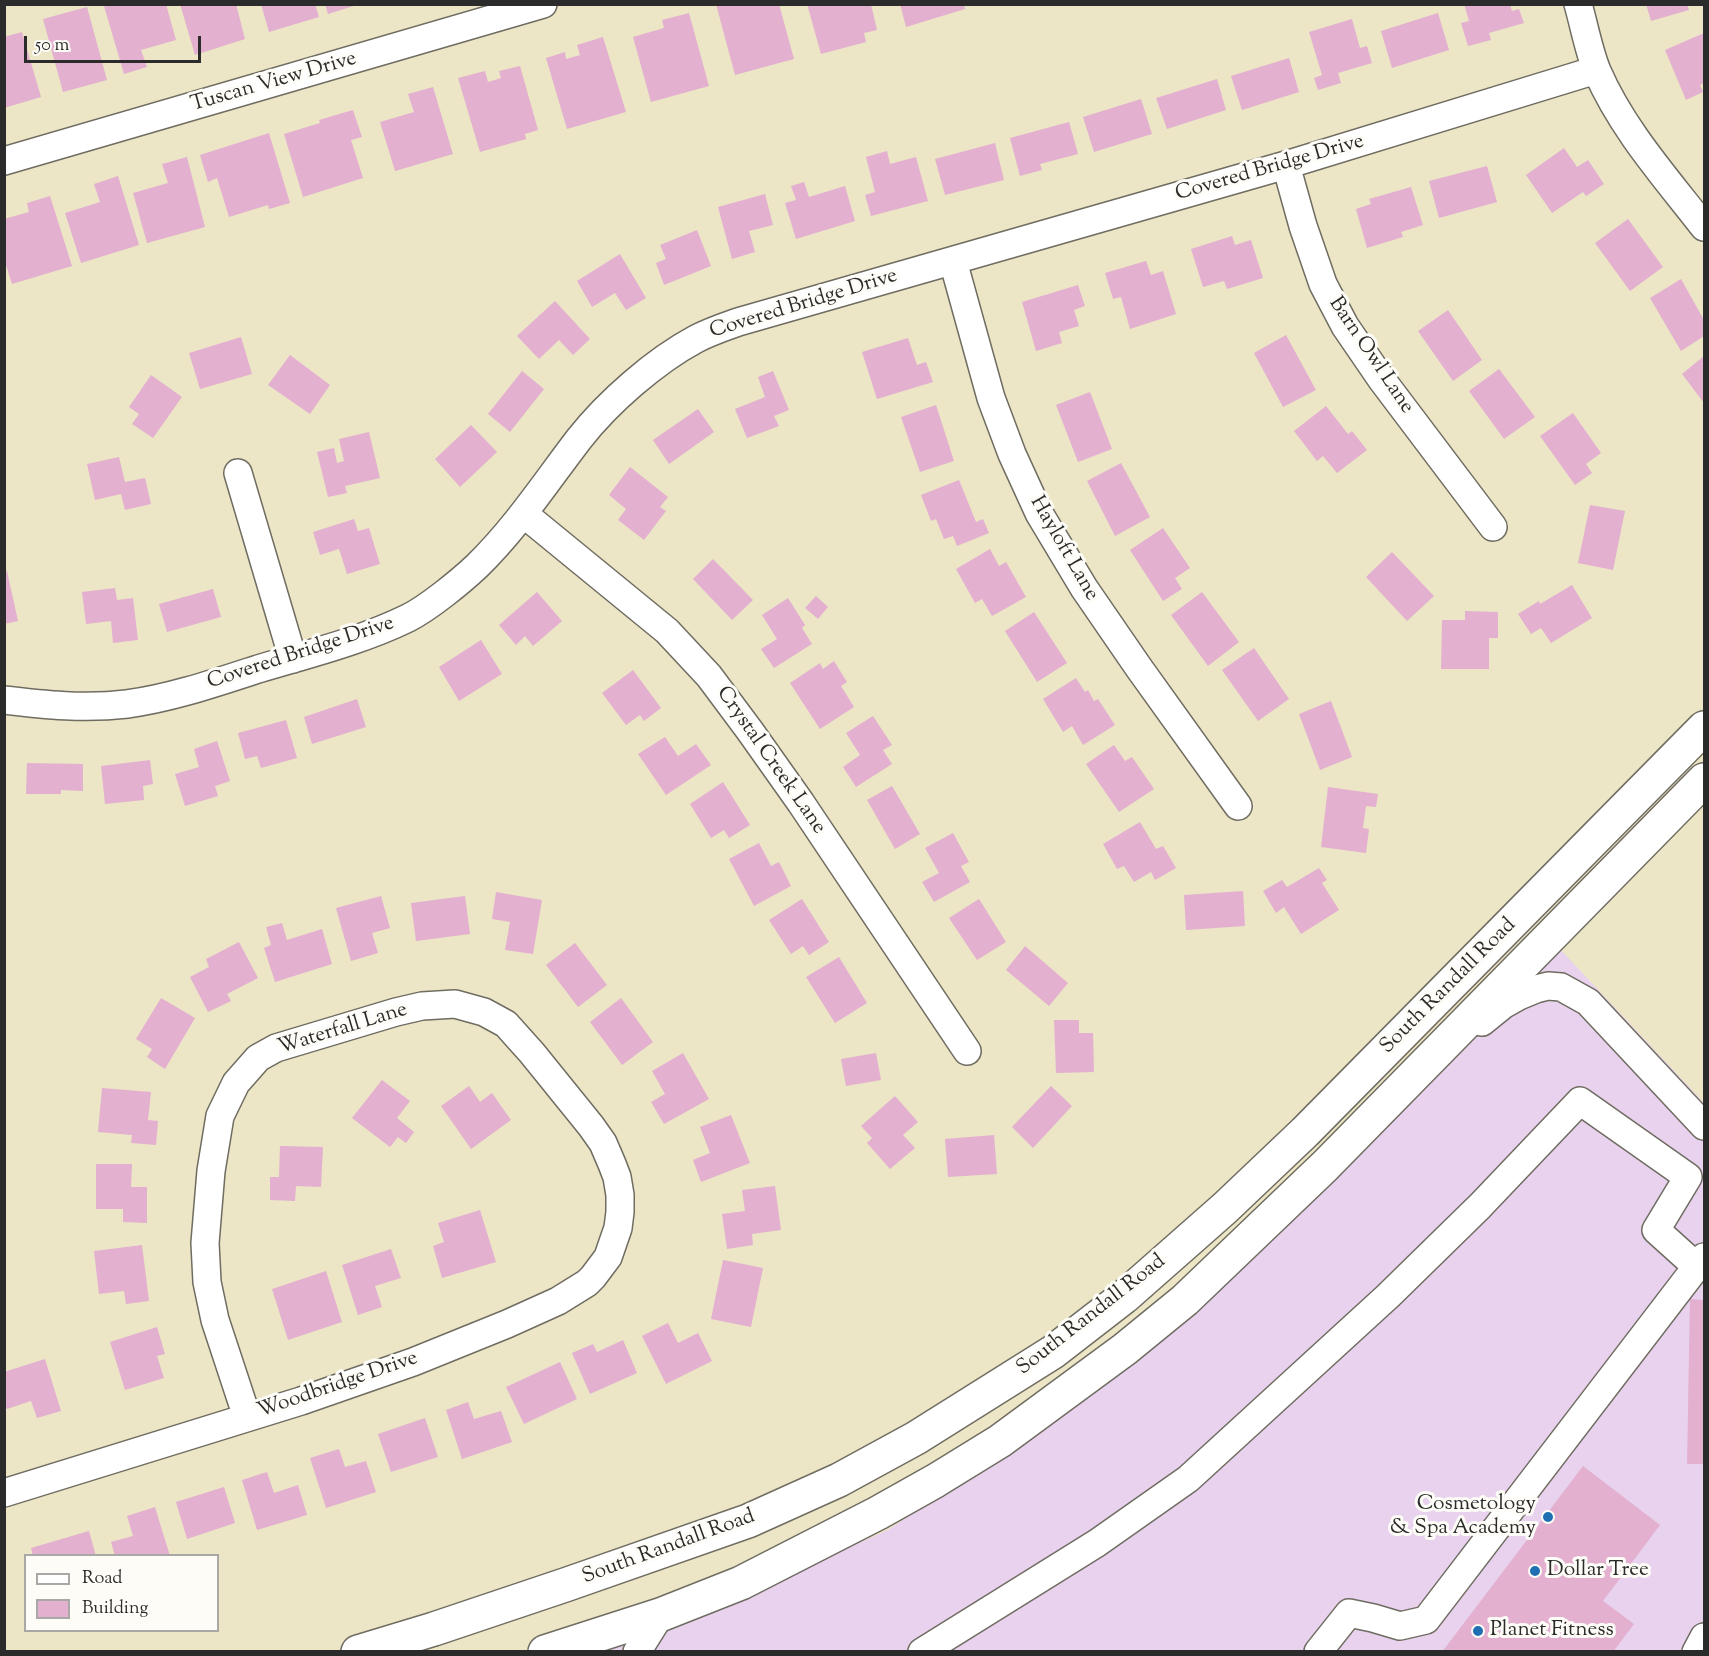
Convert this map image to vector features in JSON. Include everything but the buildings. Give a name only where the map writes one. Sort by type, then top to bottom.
[{"type":"main road","name":"South Randall Road","points":[[358,1652],[434,1629],[748,1521],[839,1480],[916,1438],[1053,1352],[1124,1297],[1225,1208],[1297,1140],[1704,728]]},
{"type":"main road","name":"South Randall Road","points":[[545,1652],[660,1615],[741,1583],[868,1519],[1000,1441],[1125,1349],[1185,1300],[1325,1166],[1704,780]]},
{"type":"street","name":"Tuscan View Drive","points":[[4,161],[543,4]]},
{"type":"street","points":[[1578,4],[1596,70],[1621,116],[1704,227]]},
{"type":"street","name":"Covered Bridge Drive","points":[[4,700],[78,707],[128,704],[188,691],[293,659],[370,634],[410,617],[477,566],[524,514],[580,437],[621,393],[658,363],[696,339],[738,322],[1286,165],[1596,70]]},
{"type":"street","name":"Barn Owl Lane","points":[[1286,165],[1323,284],[1345,326],[1382,380],[1493,527]]},
{"type":"street","name":"Hayloft Lane","points":[[953,261],[991,398],[1012,454],[1039,513],[1084,588],[1238,806]]},
{"type":"street","points":[[238,472],[293,659]]},
{"type":"street","name":"Crystal Creek Lane","points":[[524,514],[667,631],[709,676],[795,794],[966,1051]]},
{"type":"street","points":[[1418,1073],[1503,1005],[1536,989],[1548,986],[1561,987],[1588,1002],[1704,1126]]},
{"type":"street","name":"Waterfall Lane","points":[[247,1417],[216,1320],[207,1282],[205,1243],[211,1171],[220,1116],[236,1083],[258,1058],[276,1048],[422,1006],[455,1004],[484,1012],[506,1024],[532,1053],[603,1143],[617,1177],[620,1212]]},
{"type":"street","points":[[922,1652],[1097,1543],[1188,1479],[1388,1296],[1480,1206],[1580,1101],[1688,1177],[1656,1230],[1701,1262],[1425,1620],[1400,1626],[1349,1613],[1318,1652]]},
{"type":"street","name":"Woodbridge Drive","points":[[4,1493],[301,1401],[413,1362],[558,1301],[586,1283],[600,1269],[613,1244],[620,1212]]},
{"type":"street","points":[[637,1652],[660,1615]]},
{"type":"street","points":[[1696,1652],[1704,1637]]},
{"type":"shaded area","points":[[1559,948],[1704,1103],[1704,1651],[590,1652],[671,1627],[888,1530],[1095,1390]]},
{"type":"place","name":"Cosmetology & Spa Academy","points":[[1548,1517]]},
{"type":"place","name":"Dollar Tree","points":[[1535,1571]]},
{"type":"place","name":"Planet Fitness","points":[[1478,1631]]}]
